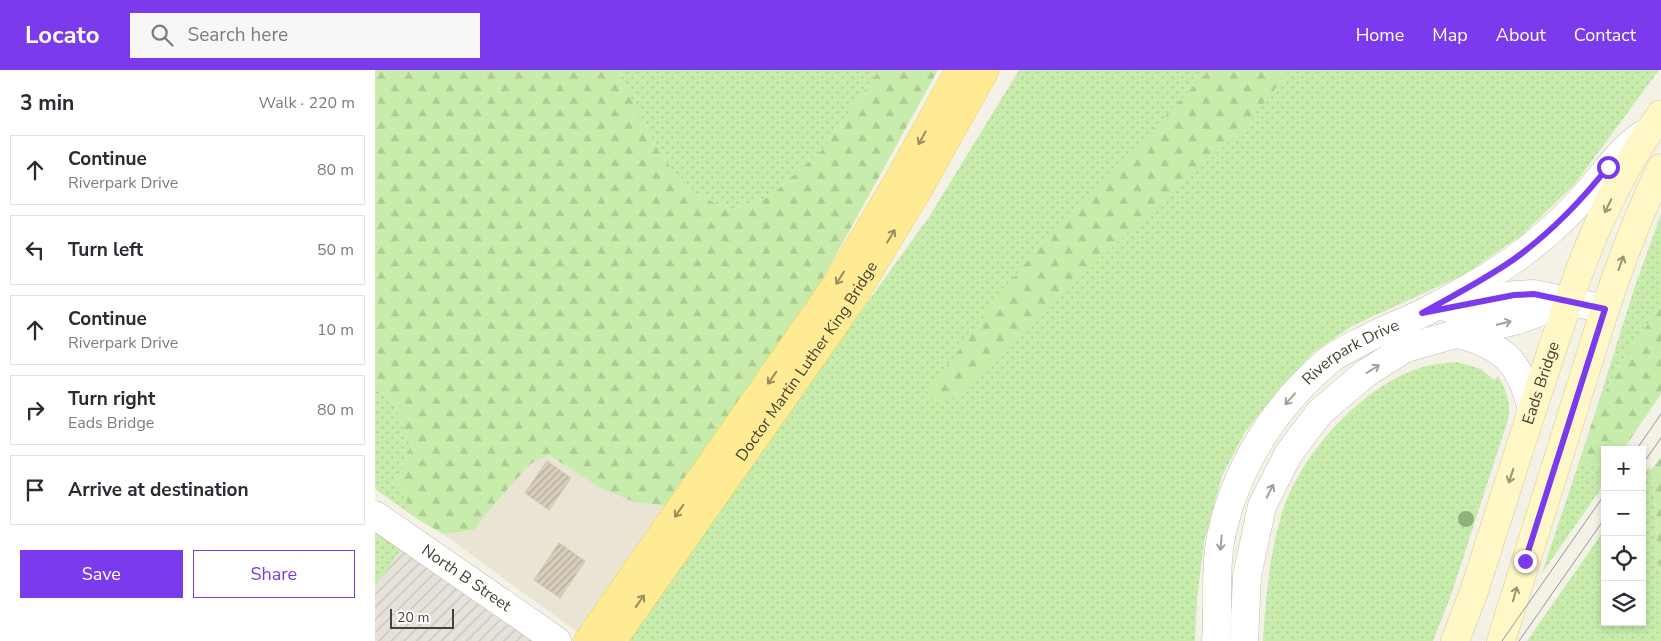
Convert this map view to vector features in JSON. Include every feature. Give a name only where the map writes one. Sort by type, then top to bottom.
[{"type":"main road","name":"Doctor Martin Luther King Bridge","points":[[612,641],[808,344],[960,70]]},
{"type":"main road","name":"Doctor Martin Luther King Bridge","points":[[588,641],[808,344],[846,308],[887,242],[985,70]]},
{"type":"main road","name":"Eads Bridge","points":[[1455,641],[1473,594],[1567,302],[1589,244],[1619,182],[1654,123]]},
{"type":"main road","points":[[1501,641],[1605,309],[1626,249],[1661,168]]},
{"type":"street","name":"Riverpark Drive","points":[[1216,641],[1218,571],[1222,533],[1229,507],[1242,474],[1274,418],[1329,360],[1369,337],[1422,313],[1520,255],[1579,203],[1623,150],[1654,123]]},
{"type":"street","points":[[1422,313],[1514,295],[1534,294],[1605,309]]},
{"type":"street","name":"Riverpark Drive","points":[[1244,641],[1247,576],[1262,506],[1289,453],[1320,412],[1366,373],[1407,348],[1456,334],[1518,320],[1567,302]]},
{"type":"street","points":[[1456,334],[1489,344],[1509,359],[1523,380],[1532,410]]},
{"type":"street","name":"North B Street","points":[[375,515],[557,641]]},
{"type":"shaded area","points":[[549,455],[597,486],[672,506],[581,635],[443,534],[474,530],[530,464]]},
{"type":"shaded area","points":[[401,550],[532,641],[375,641],[375,586]]},
{"type":"green space","points":[[375,70],[619,70],[621,79],[654,144],[687,190],[730,210],[769,197],[823,149],[879,70],[938,70],[793,333],[672,506],[634,502],[597,486],[549,455],[530,464],[474,530],[443,534],[416,518],[397,484],[411,444],[395,406],[375,386]]},
{"type":"green space","points":[[619,70],[879,70],[823,149],[769,197],[730,210],[687,190],[654,144],[621,79]]},
{"type":"green space","points":[[1019,70],[1659,70],[1574,185],[1522,235],[1463,275],[1352,326],[1314,352],[1279,389],[1245,432],[1222,476],[1204,542],[1197,599],[1195,641],[629,641],[828,357],[929,217]]},
{"type":"green space","points":[[1209,70],[1290,70],[1244,128],[1138,223],[957,396],[937,403],[927,392],[1023,266]]},
{"type":"green space","points":[[1661,214],[1661,305],[1621,363],[1597,407],[1634,289]]},
{"type":"green space","points":[[1661,305],[1661,394],[1626,446],[1601,446],[1601,464],[1590,465],[1581,456],[1597,407],[1621,363]]},
{"type":"green space","points":[[1457,362],[1481,369],[1494,380],[1498,376],[1507,397],[1509,414],[1451,595],[1433,641],[1263,641],[1269,576],[1282,513],[1301,471],[1315,450],[1350,412],[1389,382],[1420,368]]},
{"type":"green space","points":[[375,386],[395,406],[411,444],[397,484],[416,518],[375,489]]},
{"type":"green space","points":[[1581,456],[1590,465],[1601,464],[1601,489],[1542,573]]},
{"type":"green space","points":[[1661,457],[1661,573],[1657,558],[1656,508],[1651,470]]},
{"type":"green space","points":[[1648,468],[1651,470],[1656,508],[1657,558],[1661,573],[1661,641],[1527,641],[1601,535],[1601,626],[1646,626],[1646,471]]},
{"type":"green space","points":[[375,531],[401,550],[375,586]]},
{"type":"building","points":[[547,461],[571,478],[549,510],[525,493]]},
{"type":"building","points":[[559,543],[585,561],[560,598],[534,580]]},
{"type":"tram line","points":[[1639,446],[1661,414]]},
{"type":"tram line","points":[[1646,459],[1661,438]]},
{"type":"tram line","points":[[1502,641],[1601,500]]},
{"type":"tram line","points":[[1519,641],[1601,524]]},
{"type":"route","points":[[1525,561],[1605,309],[1534,294],[1514,295],[1422,313],[1520,255],[1558,223],[1585,196],[1608,167]]}]
